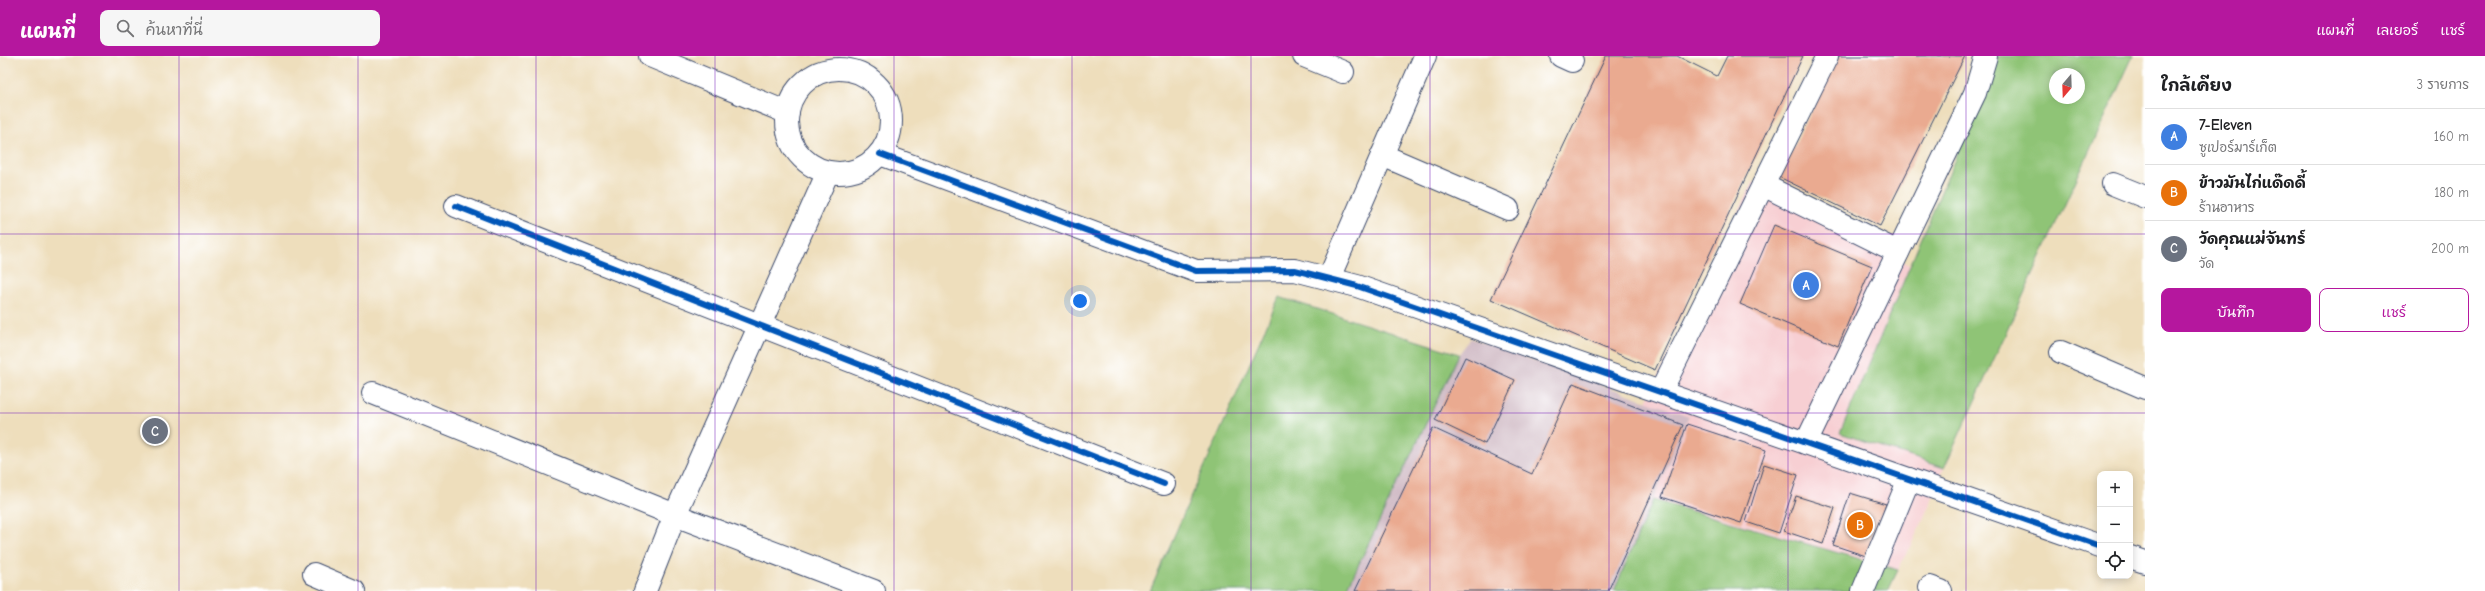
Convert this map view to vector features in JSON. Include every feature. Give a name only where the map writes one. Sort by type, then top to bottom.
[{"type":"street","points":[[650,56],[788,113]]},
{"type":"street","points":[[1304,56],[1343,72]]},
{"type":"street","points":[[1328,278],[1425,56]]},
{"type":"street","points":[[1661,391],[1826,56]]},
{"type":"street","points":[[1806,443],[1975,93],[1986,56]]},
{"type":"street","points":[[861,64],[872,81],[884,93],[890,108],[892,124],[888,140],[880,154],[869,164],[856,170],[842,173],[828,172],[813,166],[801,156],[792,143],[787,128],[788,113],[792,98],[801,85],[813,76],[836,69],[861,64]]},
{"type":"street","points":[[880,154],[1196,271],[1295,270],[1357,286],[1661,391],[2097,545]]},
{"type":"street","points":[[1382,155],[1508,209]]},
{"type":"street","points":[[645,591],[675,515],[761,326],[828,172]]},
{"type":"street","points":[[2113,184],[2145,198]]},
{"type":"street","points":[[1763,185],[1898,252]]},
{"type":"street","points":[[456,206],[1164,484]]},
{"type":"street","points":[[2061,352],[2145,388]]},
{"type":"street","points":[[373,393],[675,515],[874,591]]},
{"type":"street","points":[[1863,591],[1909,479]]},
{"type":"street","points":[[2133,558],[2145,562]]},
{"type":"street","points":[[314,574],[354,591]]},
{"type":"shaded area","points":[[1753,182],[1911,266],[1840,433],[1944,468],[1926,515],[1898,570],[1653,500],[1689,416],[1646,401]]},
{"type":"shaded area","points":[[1471,338],[1689,416],[1614,591],[1346,591],[1459,354]]},
{"type":"green space","points":[[1998,56],[2133,56],[1944,468],[1840,433]]},
{"type":"green space","points":[[1279,297],[1459,354],[1346,591],[1150,591]]},
{"type":"green space","points":[[1653,500],[1898,570],[1888,591],[1614,591]]},
{"type":"building","points":[[1606,56],[1677,56],[1717,76],[1727,56],[1803,56],[1655,370],[1491,299]]},
{"type":"building","points":[[1839,56],[1965,56],[1880,226],[1779,177]]},
{"type":"building","points":[[1774,225],[1872,266],[1838,346],[1740,304]]},
{"type":"building","points":[[1465,357],[1515,380],[1485,444],[1435,420]]},
{"type":"building","points":[[1573,383],[1683,425],[1608,591],[1355,591],[1433,428],[1532,474]]},
{"type":"building","points":[[1687,424],[1766,450],[1741,523],[1662,497]]},
{"type":"building","points":[[1764,464],[1798,475],[1779,533],[1746,522]]},
{"type":"building","points":[[1850,493],[1886,504],[1869,557],[1833,545]]},
{"type":"building","points":[[1796,496],[1835,508],[1823,544],[1784,531]]},
{"type":"cycle path","points":[[880,154],[1196,271],[1295,270],[1357,286],[2097,545]]},
{"type":"cycle path","points":[[456,206],[1164,484]]},
{"type":"place","name":"7-Eleven","points":[[1806,285]]},
{"type":"place","name":"วัดคุณแม่จันทร์","points":[[155,431]]},
{"type":"place","name":"ข้าวมันไก่แด๊ดดี้","points":[[1860,525]]}]
